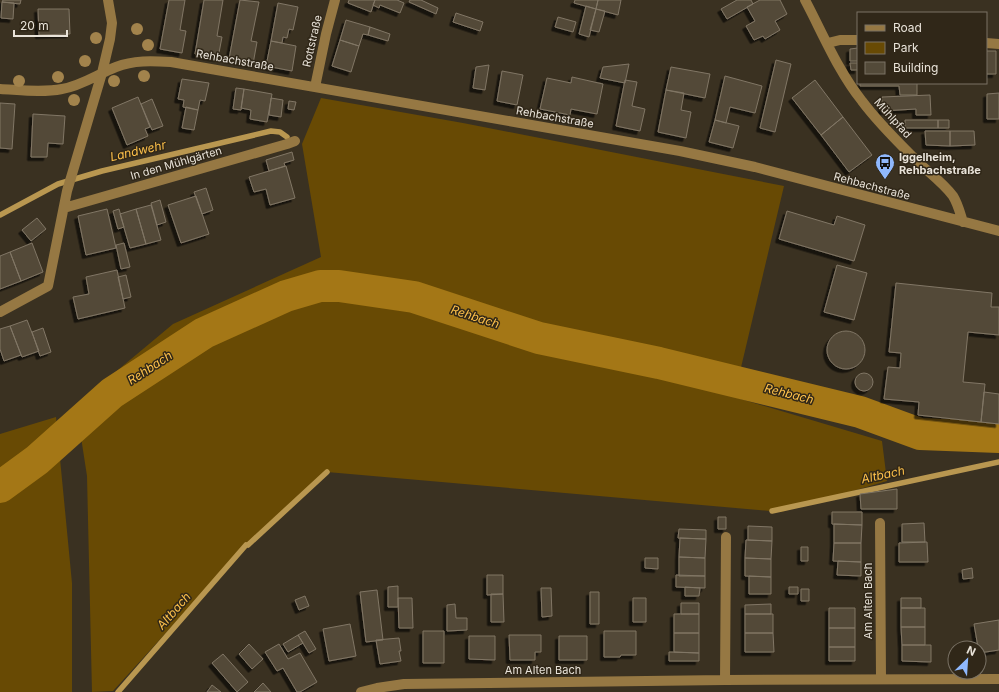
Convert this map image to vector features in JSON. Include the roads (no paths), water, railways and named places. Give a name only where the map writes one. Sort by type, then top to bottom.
[{"type":"street","points":[[0,312],[48,286],[67,191],[102,73],[110,39],[112,23],[108,0]]},
{"type":"street","name":"Rottstraße","points":[[314,87],[335,0]]},
{"type":"street","name":"Mühlpfad","points":[[805,0],[828,43],[837,65],[862,102],[893,138],[947,189],[958,206],[963,222]]},
{"type":"street","points":[[828,43],[840,40],[857,40]]},
{"type":"street","points":[[987,43],[999,44]]},
{"type":"street","name":"Rehbachstraße","points":[[0,89],[40,91],[62,90],[78,85],[117,66],[130,62],[171,62],[680,151],[755,167],[999,231]]},
{"type":"street","name":"In den Mühlgärten","points":[[64,208],[295,141]]},
{"type":"street","name":"Am Alten Bach","points":[[880,523],[881,679]]},
{"type":"street","points":[[725,680],[726,538]]},
{"type":"street","name":"Am Alten Bach","points":[[361,692],[404,684],[663,682],[725,680],[999,679]]},
{"type":"street","points":[[662,692],[663,682]]},
{"type":"waterway","name":"Landwehr","points":[[0,215],[58,184],[102,171],[271,131],[280,132],[287,137]]},
{"type":"waterway","name":"Rehbach","points":[[0,487],[37,460],[112,393],[204,333],[286,296],[320,286],[339,286],[414,297],[539,338],[659,363],[860,412],[920,434],[999,437]]},
{"type":"waterway","name":"Altbach","points":[[772,511],[999,462]]},
{"type":"waterway","name":"Altbach","points":[[248,545],[327,472]]},
{"type":"waterway","name":"Altbach","points":[[118,692],[246,545]]},
{"type":"place","name":"Iggelheim, Rehbachstraße","points":[[885,180]]}]
